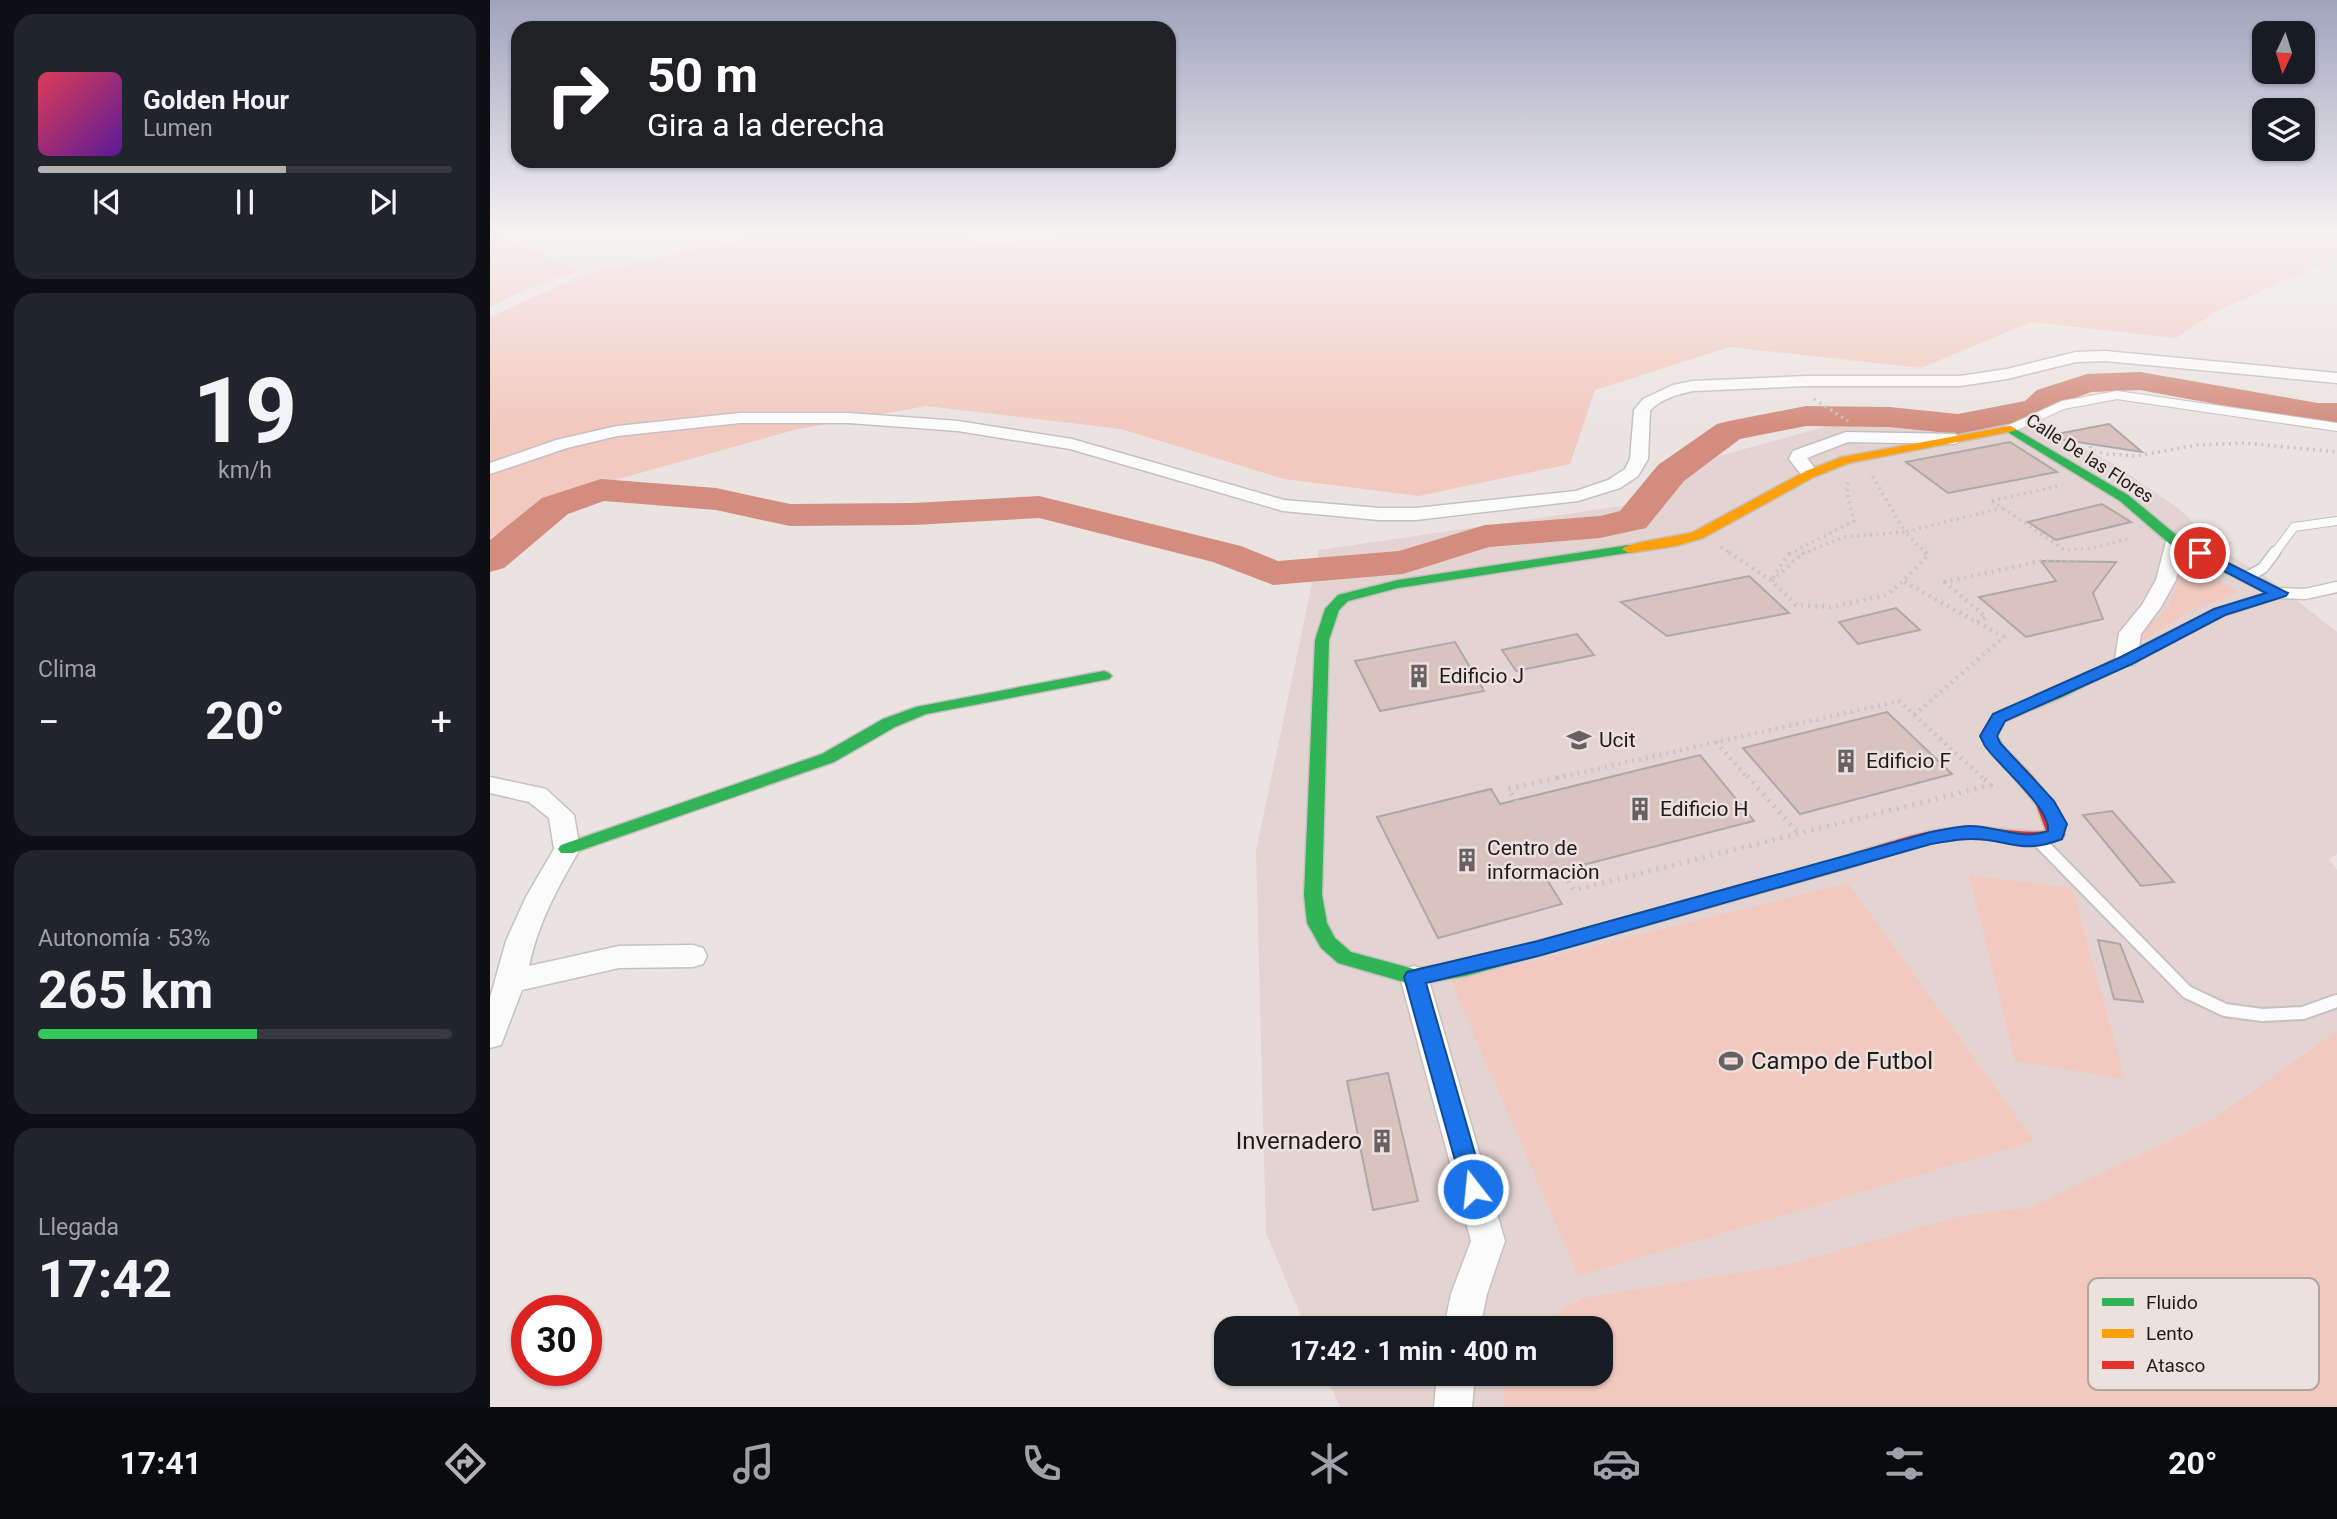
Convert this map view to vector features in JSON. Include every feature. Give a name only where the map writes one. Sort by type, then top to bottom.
[{"type":"street","points":[[490,469],[562,444],[617,431],[740,418],[849,418],[958,426],[1072,443],[1283,505],[1379,514],[1416,514],[1577,496],[1614,484],[1632,472],[1639,459],[1642,410],[1648,402],[1673,390],[1693,386],[1806,381],[1960,381],[2007,374],[2076,357],[2105,356],[2337,378]]},
{"type":"street","points":[[2010,429],[1864,455],[1810,474],[1698,535],[1662,545],[1398,584],[1343,598],[1332,609],[1322,640],[1313,895],[1317,923],[1328,943],[1345,958],[1415,977],[1466,968],[1538,949],[1931,838],[1972,832],[2014,840],[2039,841],[2056,835],[2058,824],[2048,805],[1993,746],[1989,736],[1999,718],[2126,660],[2220,612],[2281,593]]},
{"type":"street","name":"Calle De las Flores","points":[[2010,429],[2123,498],[2176,542],[2264,588],[2281,593]]},
{"type":"street","points":[[1810,474],[1798,459],[1800,455],[1846,438],[1965,439]]},
{"type":"street","points":[[2126,660],[2130,633],[2151,607],[2166,580],[2176,542]]},
{"type":"street","points":[[567,849],[828,758],[890,723],[922,710],[1104,676]]},
{"type":"street","points":[[490,785],[537,795],[561,815],[567,849],[529,919],[520,941],[512,981],[490,1036]]},
{"type":"street","points":[[512,981],[619,957],[693,956]]},
{"type":"street","points":[[1415,977],[1488,1241],[1469,1294],[1464,1316]]},
{"type":"street","points":[[1453,1407],[1455,1386]]},
{"type":"lane","name":"Calle De las Flores","points":[[2010,429],[2063,405],[2117,395],[2337,427]]},
{"type":"lane","points":[[2246,577],[2263,568],[2294,527],[2337,521]]},
{"type":"lane","name":"Calle De las Flores","points":[[2281,593],[2305,594],[2337,587]]},
{"type":"lane","points":[[2039,841],[2187,992],[2225,1010],[2262,1015],[2302,1013],[2337,1001]]},
{"type":"path","points":[[1822,403],[1853,424]]},
{"type":"path","points":[[2090,446],[2092,450],[2102,454],[2138,458],[2186,447],[2232,443],[2337,452]]},
{"type":"path","points":[[1698,535],[1716,543],[1772,581],[1796,605],[1831,607],[1888,595],[1928,555],[1906,532],[1866,465],[1864,455]]},
{"type":"path","points":[[1772,581],[1787,555],[1854,521],[1847,484],[1850,474],[1864,455]]},
{"type":"path","points":[[2069,484],[1992,501],[2065,550],[2094,548],[2127,539]]},
{"type":"path","points":[[1772,581],[1804,552],[1844,537],[1906,532],[2002,508]]},
{"type":"path","points":[[1977,622],[1986,617],[1945,582],[2041,561],[2078,562]]},
{"type":"path","points":[[1903,581],[2004,638],[1914,715]]},
{"type":"path","points":[[1899,701],[1991,785],[1574,890],[1508,789],[1716,742],[1899,701]]},
{"type":"path","points":[[1716,742],[1799,834]]},
{"type":"shaded area","points":[[490,297],[511,297],[490,307]]},
{"type":"shaded area","points":[[535,297],[2249,297],[2217,311],[2176,338],[2031,322],[1921,368],[1730,347],[1595,390],[1570,464],[1419,496],[1284,479],[1121,429],[926,406],[798,429],[550,498],[490,538],[490,317]]},
{"type":"shaded area","points":[[2016,413],[2114,464],[2178,508],[2224,552],[2268,578],[2337,632],[2337,854],[2329,859],[2337,870],[2337,1407],[1340,1407],[1330,1386],[1613,1386],[1613,1316],[1301,1316],[1266,1233],[1256,851],[1319,550],[1669,499],[1686,477],[1719,456],[1824,427],[1884,419],[1958,424]]},
{"type":"shaded area","points":[[2185,562],[2239,592],[2187,612],[2135,646],[2137,636],[2169,606]]},
{"type":"shaded area","points":[[1969,875],[2072,888],[2125,1079],[2015,1061]]},
{"type":"shaded area","name":"Campo de Futbol","points":[[1848,883],[2034,1141],[1578,1276],[1451,981]]},
{"type":"shaded area","points":[[2337,1031],[2337,1407],[1503,1407],[1504,1386],[1613,1386],[1613,1316],[1551,1316],[1583,1298],[1787,1265],[1964,1215],[2030,1208],[2212,1120]]},
{"type":"building","points":[[2109,424],[2142,452],[2051,438],[2051,435]]},
{"type":"building","points":[[2010,442],[2057,472],[1948,493],[1906,462]]},
{"type":"building","points":[[2102,504],[2131,522],[2056,540],[2028,522]]},
{"type":"building","points":[[2041,561],[2116,562],[2093,593],[2103,619],[2026,637],[1979,597],[2056,581]]},
{"type":"building","points":[[1749,576],[1789,613],[1667,636],[1621,602]]},
{"type":"building","points":[[1896,608],[1920,630],[1858,644],[1839,622]]},
{"type":"building","points":[[1577,634],[1594,655],[1516,671],[1502,650]]},
{"type":"building","name":"Edificio J","points":[[1455,642],[1484,691],[1380,711],[1355,661]]},
{"type":"building","name":"Edificio F","points":[[1887,712],[1952,774],[1800,814],[1743,748]]},
{"type":"building","points":[[1700,755],[1754,821],[1544,875],[1562,904],[1438,938],[1377,817],[1491,789],[1500,804]]},
{"type":"building","points":[[2112,811],[2174,882],[2141,886],[2083,815]]},
{"type":"building","points":[[2098,940],[2120,944],[2143,1002],[2114,999]]},
{"type":"building","name":"Invernadero","points":[[1388,1073],[1418,1201],[1373,1210],[1347,1081]]},
{"type":"waterway","points":[[490,560],[555,506],[601,490],[716,499],[790,515],[914,514],[1039,507],[1227,554],[1273,573],[1403,562],[1485,536],[1600,527],[1633,520],[1671,473],[1729,431],[1806,416],[1889,417],[1958,424],[2036,409],[2048,397],[2087,383],[2140,381],[2318,413],[2337,413]]},
{"type":"traffic: fast","points":[[2001,754],[1989,736],[1999,718],[2059,693],[2220,612],[2281,593],[2264,588],[2176,542],[2124,498],[2010,429]]},
{"type":"traffic: fast","points":[[1587,935],[1466,968],[1414,977],[1345,958],[1328,943],[1317,923],[1313,895],[1322,640],[1332,609],[1343,598],[1398,584],[1629,549]]},
{"type":"traffic: fast","points":[[567,849],[828,758],[889,723],[922,710],[1104,676]]},
{"type":"traffic: slow","points":[[1629,549],[1676,542],[1698,535],[1810,474],[1846,460],[2010,429]]},
{"type":"traffic: slow","points":[[1587,935],[1857,859]]},
{"type":"traffic: jam","points":[[1857,859],[1909,843],[1963,833],[2021,838],[2056,835],[2054,823],[2043,801],[2001,754]]},
{"type":"place","name":"Edificio J","points":[[1419,676]]},
{"type":"place","name":"Ucit","points":[[1579,740]]},
{"type":"place","name":"Edificio F","points":[[1846,761]]},
{"type":"place","name":"Edificio H","points":[[1640,809]]},
{"type":"place","name":"Centro de informaciòn","points":[[1467,860]]},
{"type":"place","name":"Campo de Futbol","points":[[1731,1061]]},
{"type":"place","name":"Invernadero","points":[[1382,1141]]},
{"type":"route","points":[[1473,1189],[1415,977],[1466,968],[1538,949],[1931,838],[1972,832],[2014,840],[2039,841],[2056,835],[2058,824],[2048,805],[1993,746],[1989,736],[1994,724],[1999,718],[2059,693],[2220,612],[2281,593],[2264,588],[2200,553]]}]
